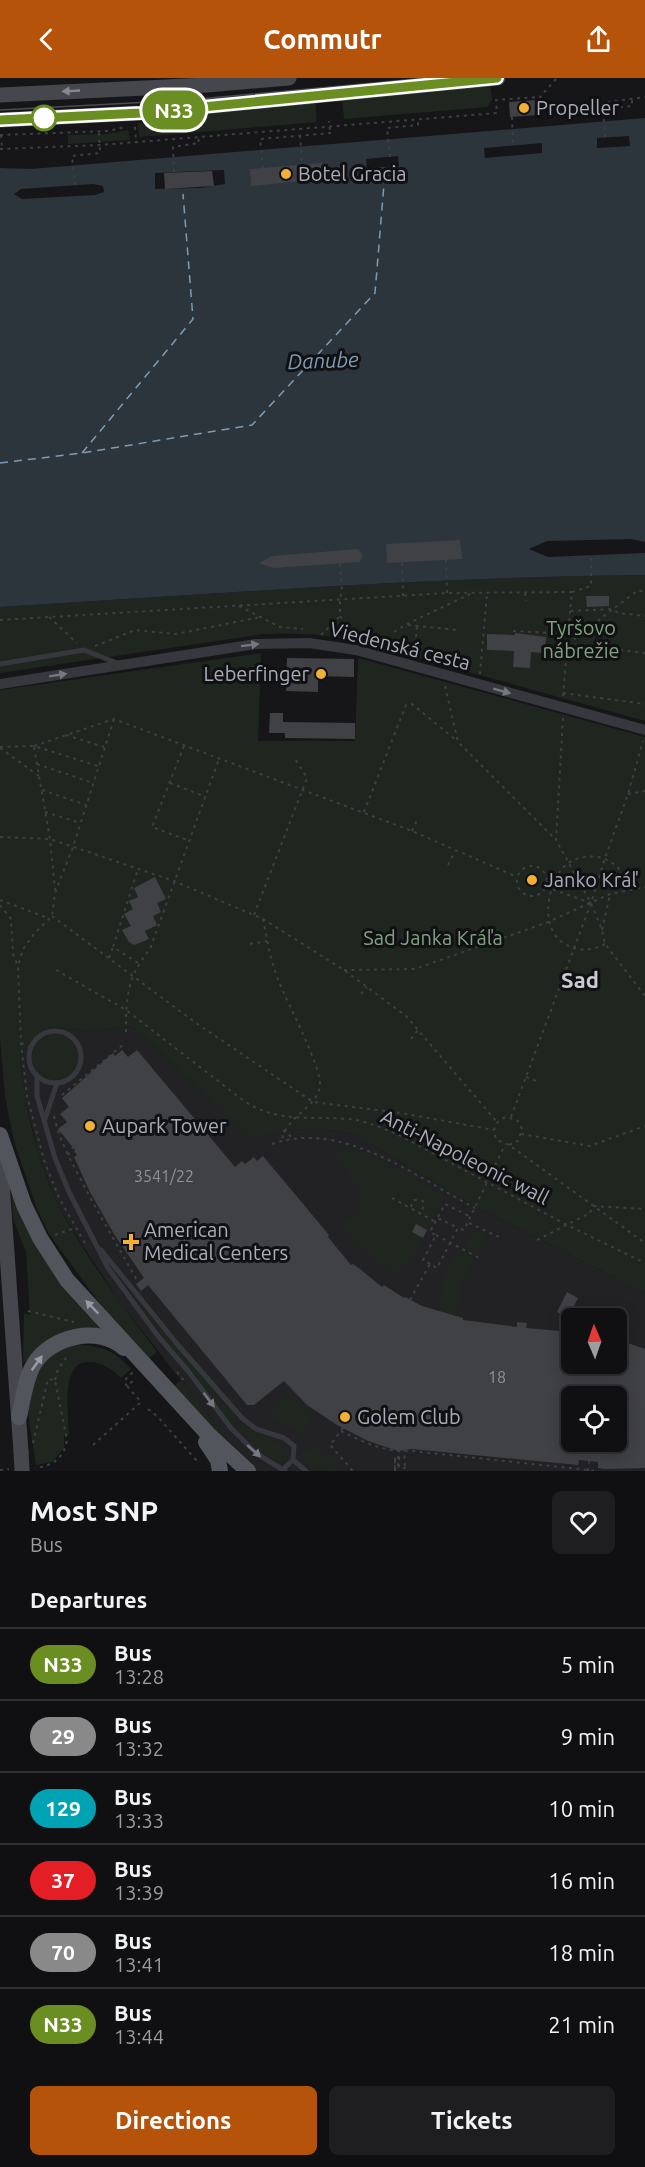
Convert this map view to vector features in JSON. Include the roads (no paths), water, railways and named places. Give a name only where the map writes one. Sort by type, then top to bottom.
[{"type":"main road","points":[[0,95],[172,82],[289,78]]},
{"type":"main road","points":[[0,130],[141,113],[498,78]]},
{"type":"main road","points":[[0,1135],[24,1205],[40,1238],[67,1280],[208,1434],[248,1471]]},
{"type":"main road","points":[[0,1154],[19,1417],[32,1470]]},
{"type":"main road","points":[[19,1417],[28,1377],[38,1358],[62,1341],[84,1336],[99,1336],[122,1346],[134,1359],[206,1442],[218,1460],[220,1471]]},
{"type":"street","points":[[141,113],[162,101],[172,82],[182,95],[196,103],[210,106]]},
{"type":"street","name":"Viedenská cesta","points":[[0,684],[249,645],[309,643],[356,650],[644,734]]},
{"type":"lane","points":[[0,664],[84,650],[122,665]]},
{"type":"lane","points":[[50,1032],[65,1034],[75,1041],[81,1056],[77,1070],[67,1080],[57,1083],[37,1076],[30,1063],[31,1048],[40,1036],[50,1032]]},
{"type":"lane","points":[[37,1076],[37,1096],[62,1177],[94,1242],[108,1268],[158,1336],[231,1428],[257,1454],[283,1470],[293,1460],[294,1446],[284,1438],[256,1429],[242,1418],[94,1242]]},
{"type":"lane","points":[[44,1121],[57,1083]]},
{"type":"lane","points":[[293,1460],[306,1471]]},
{"type":"water","name":"Danube","points":[[645,118],[645,575],[403,583],[0,607],[0,168],[31,169]]},
{"type":"tram line","points":[[0,110],[188,100],[428,78]]},
{"type":"place","name":"Propeller","points":[[524,108]]},
{"type":"place","name":"Botel Gracia","points":[[286,174]]},
{"type":"place","name":"Leberfinger","points":[[321,674]]},
{"type":"place","name":"Janko Kráľ","points":[[532,880]]},
{"type":"place","name":"Aupark Tower","points":[[90,1126]]},
{"type":"place","name":"American Medical Centers","points":[[131,1242]]},
{"type":"place","name":"Golem Club","points":[[345,1417]]},
{"type":"district","name":"Sad","points":[[580,980]]},
{"type":"park label","name":"Tyršovo nábrežie","points":[[581,640]]},
{"type":"park label","name":"Sad Janka Kráľa","points":[[433,938]]}]
